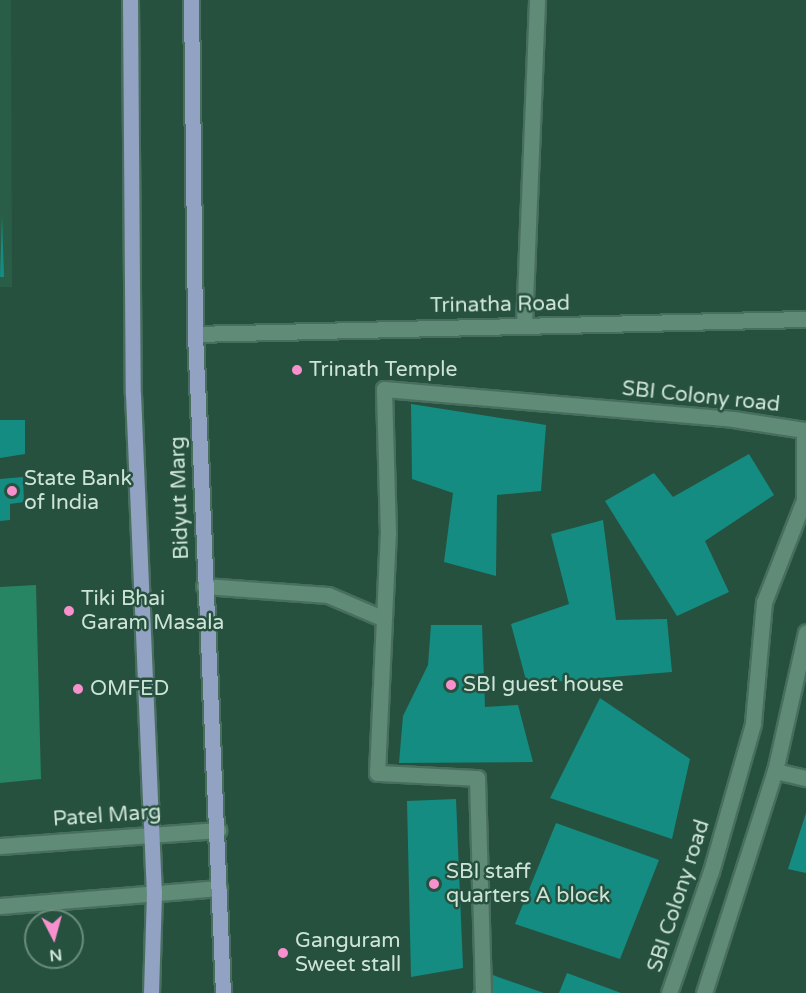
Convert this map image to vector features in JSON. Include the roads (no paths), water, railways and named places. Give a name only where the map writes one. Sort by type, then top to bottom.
[{"type":"main road","name":"Bidyut Marg","points":[[130,0],[133,394],[154,892],[151,993]]},
{"type":"main road","name":"Bidyut Marg","points":[[191,0],[195,334],[204,586],[218,830],[223,993]]},
{"type":"street","points":[[525,326],[537,0]]},
{"type":"street","name":"Trinatha Road","points":[[195,334],[806,319]]},
{"type":"street","name":"SBI Colony road","points":[[483,993],[477,778],[377,773],[382,618],[388,534],[384,389],[733,419],[804,430],[804,500],[764,602],[753,724],[711,872],[669,993]]},
{"type":"street","points":[[204,586],[328,595],[382,618]]},
{"type":"street","points":[[704,993],[775,771],[806,632]]},
{"type":"street","points":[[775,771],[806,778]]},
{"type":"street","name":"Patel Marg","points":[[0,846],[218,830]]},
{"type":"street","points":[[0,906],[219,888]]},
{"type":"place","name":"Trinath Temple","points":[[297,370]]},
{"type":"place","name":"State Bank of India","points":[[12,491]]},
{"type":"place","name":"Tiki Bhai Garam Masala","points":[[69,611]]},
{"type":"place","name":"SBI guest house","points":[[451,685]]},
{"type":"place","name":"OMFED","points":[[78,689]]},
{"type":"place","name":"SBI staff quarters A block","points":[[434,884]]},
{"type":"place","name":"Ganguram Sweet stall","points":[[283,953]]}]
